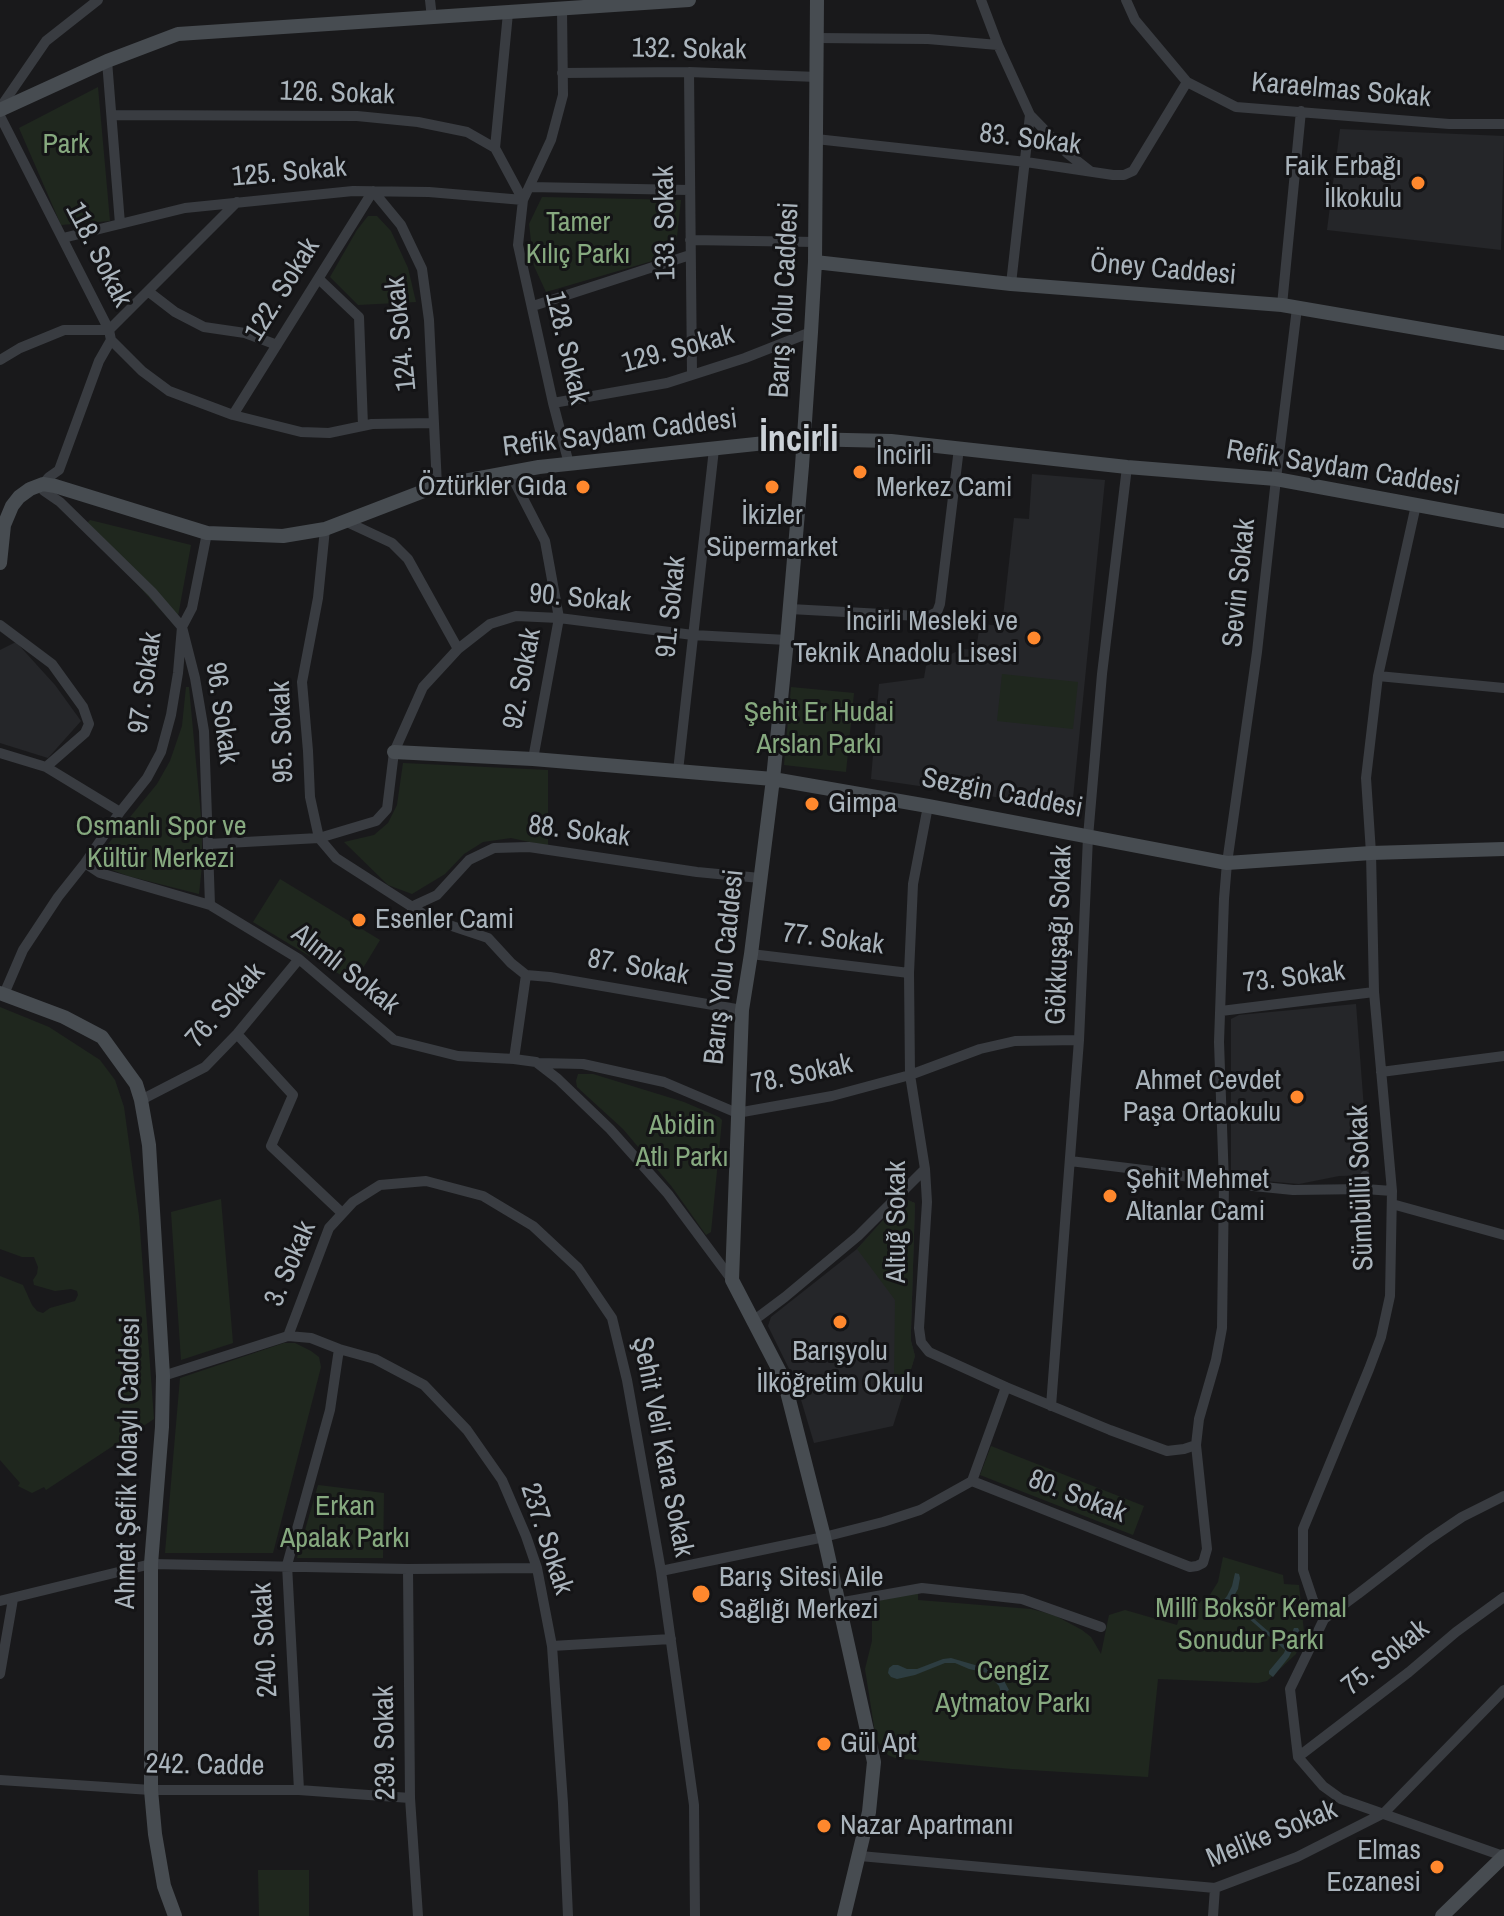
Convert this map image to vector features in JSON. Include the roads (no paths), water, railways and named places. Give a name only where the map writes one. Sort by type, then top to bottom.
[{"type":"street","points":[[0,111],[46,41],[98,0]]},
{"type":"street","points":[[430,0],[432,18]]},
{"type":"street","name":"Barış Yolu Caddesi","points":[[817,0],[815,262],[811,332],[790,609],[773,779],[742,1010],[732,1280],[784,1380],[824,1537],[874,1762],[869,1812],[844,1916]]},
{"type":"street","points":[[981,0],[1030,115],[1067,153],[1091,172]]},
{"type":"street","name":"Karaelmas Sokak","points":[[1126,0],[1135,20],[1187,82],[1236,107],[1449,124],[1504,124]]},
{"type":"street","points":[[0,111],[107,61],[178,34],[681,1]]},
{"type":"street","name":"128. Sokak","points":[[562,9],[563,95],[551,140],[523,200],[518,245],[569,464]]},
{"type":"street","points":[[508,13],[495,148],[523,200]]},
{"type":"street","points":[[817,38],[928,39],[998,45]]},
{"type":"street","points":[[107,61],[120,224]]},
{"type":"street","name":"132. Sokak","points":[[562,73],[689,72],[817,77]]},
{"type":"street","name":"133. Sokak","points":[[689,72],[692,374]]},
{"type":"street","name":"83. Sokak","points":[[816,139],[1124,175],[1133,171],[1187,82]]},
{"type":"street","name":"118. Sokak","points":[[0,111],[110,335],[142,371],[169,391],[233,415],[301,432],[329,433],[372,424],[434,423]]},
{"type":"street","points":[[1282,305],[1301,111]]},
{"type":"street","name":"126. Sokak","points":[[112,115],[357,116],[418,122],[467,132],[495,148]]},
{"type":"street","points":[[1011,284],[1030,115]]},
{"type":"street","points":[[529,187],[689,190]]},
{"type":"street","name":"125. Sokak","points":[[63,238],[185,208],[353,191],[429,192],[523,200]]},
{"type":"street","name":"122. Sokak","points":[[233,415],[373,191]]},
{"type":"street","name":"124. Sokak","points":[[373,191],[401,225],[422,269],[429,320],[437,486]]},
{"type":"street","points":[[0,563],[6,507],[59,470],[110,335],[237,202]]},
{"type":"street","points":[[690,240],[815,242]]},
{"type":"street","points":[[533,306],[690,255]]},
{"type":"street","name":"Öney Caddesi","points":[[815,262],[1011,284],[1282,305],[1504,343]]},
{"type":"street","points":[[319,279],[359,317],[363,426]]},
{"type":"street","points":[[149,292],[175,312],[204,327],[245,333],[277,345]]},
{"type":"street","name":"Sevin Sokak","points":[[1196,1445],[1199,1419],[1222,1328],[1224,1183],[1219,1042],[1227,863],[1257,652],[1297,308]]},
{"type":"street","points":[[0,360],[64,330],[110,335]]},
{"type":"street","name":"129. Sokak","points":[[553,403],[667,383],[745,358],[811,332]]},
{"type":"street","name":"Refik Saydam Caddesi","points":[[43,484],[207,533],[283,536],[347,522],[437,486],[510,473],[803,439],[891,441],[1127,467],[1276,479],[1504,521]]},
{"type":"street","points":[[790,609],[919,616],[937,612],[959,448]]},
{"type":"street","name":"91. Sokak","points":[[678,771],[714,449]]},
{"type":"street","name":"Gökkuşağı Sokak","points":[[1051,1406],[1079,1040],[1088,837],[1102,674],[1127,467]]},
{"type":"street","name":"92. Sokak","points":[[510,473],[545,541],[559,618],[533,759]]},
{"type":"street","name":"97. Sokak","points":[[2,993],[23,950],[58,897],[147,778],[161,752],[171,715],[182,627],[152,592],[60,502],[47,495],[43,484]]},
{"type":"street","name":"Sümbüllü Sokak","points":[[1324,1619],[1313,1600],[1303,1570],[1303,1529],[1381,1337],[1390,1296],[1392,1191],[1374,992],[1366,778],[1378,676],[1416,505]]},
{"type":"street","points":[[347,522],[392,543],[408,559],[458,649]]},
{"type":"street","name":"95. Sokak","points":[[319,838],[310,797],[302,682],[318,598],[325,529]]},
{"type":"street","name":"96. Sokak","points":[[207,533],[192,608],[182,627],[204,731],[210,905]]},
{"type":"street","name":"90. Sokak","points":[[208,844],[319,838],[376,821],[387,809],[394,752],[423,687],[458,649],[490,624],[516,616],[559,618],[693,635],[787,640]]},
{"type":"street","points":[[0,625],[52,664],[83,707],[89,724],[85,733],[46,767]]},
{"type":"street","points":[[1378,676],[1504,688]]},
{"type":"street","name":"Sezgin Caddesi","points":[[394,752],[533,759],[773,779],[1227,863],[1371,853],[1504,849]]},
{"type":"street","points":[[1,758],[46,767],[120,812]]},
{"type":"street","name":"Altuğ Sokak","points":[[928,806],[913,884],[909,973],[910,1075],[927,1202],[919,1328],[921,1342],[929,1352],[1006,1387],[1167,1451],[1196,1445]]},
{"type":"street","points":[[319,838],[336,858],[431,919],[488,938],[526,975],[514,1059]]},
{"type":"street","name":"88. Sokak","points":[[411,907],[437,895],[469,860],[494,848],[529,847],[697,872],[760,878]]},
{"type":"street","name":"Alımlı Sokak","points":[[85,863],[100,873],[210,905],[299,959],[394,1040],[458,1056],[536,1062]]},
{"type":"street","name":"77. Sokak","points":[[751,954],[909,973]]},
{"type":"street","name":"76. Sokak","points":[[141,1100],[205,1067],[237,1034],[299,959]]},
{"type":"street","name":"87. Sokak","points":[[526,975],[742,1010]]},
{"type":"street","name":"73. Sokak","points":[[1221,1011],[1374,992]]},
{"type":"street","name":"Ahmet Şefik Kolaylı Caddesi","points":[[2,993],[64,1017],[102,1037],[136,1084],[141,1100],[149,1145],[163,1376],[151,1564],[151,1790],[164,1886],[175,1916]]},
{"type":"street","points":[[237,1034],[293,1095],[271,1146],[342,1213]]},
{"type":"street","name":"78. Sokak","points":[[536,1062],[583,1064],[664,1082],[737,1113],[832,1096],[910,1075],[980,1049],[1015,1041],[1079,1040]]},
{"type":"street","points":[[1381,1072],[1504,1056]]},
{"type":"street","points":[[536,1062],[610,1129],[659,1183],[732,1280]]},
{"type":"street","points":[[1070,1161],[1293,1190],[1392,1191]]},
{"type":"street","points":[[753,1321],[858,1236],[925,1169]]},
{"type":"street","points":[[1365,1176],[1365,1189]]},
{"type":"street","name":"Şehit Veli Kara Sokak","points":[[342,1213],[380,1185],[426,1181],[483,1196],[533,1226],[578,1268],[612,1318],[627,1380],[671,1639],[694,1805],[695,1916]]},
{"type":"street","points":[[1392,1204],[1504,1235]]},
{"type":"street","name":"3. Sokak","points":[[288,1336],[329,1228],[342,1213]]},
{"type":"street","name":"237. Sokak","points":[[163,1376],[288,1336],[311,1338],[375,1359],[424,1385],[467,1430],[502,1480],[537,1568],[552,1646],[568,1916]]},
{"type":"street","name":"240. Sokak","points":[[299,1790],[287,1565],[330,1410],[339,1349]]},
{"type":"street","points":[[661,1571],[824,1537],[920,1510],[972,1481],[1006,1387]]},
{"type":"street","name":"80. Sokak","points":[[972,1481],[1190,1567],[1197,1566],[1203,1563],[1207,1549],[1196,1445]]},
{"type":"street","points":[[1442,1916],[1504,1856],[1341,1799],[1323,1786],[1298,1757],[1290,1689],[1324,1619],[1439,1532],[1504,1496]]},
{"type":"street","points":[[0,1601],[151,1564],[537,1568]]},
{"type":"street","name":"239. Sokak","points":[[408,1569],[410,1798],[418,1916]]},
{"type":"street","points":[[838,1603],[922,1588],[1022,1599],[1101,1627]]},
{"type":"street","name":"75. Sokak","points":[[1298,1757],[1504,1597]]},
{"type":"street","points":[[0,1674],[13,1599]]},
{"type":"street","points":[[552,1646],[671,1639]]},
{"type":"street","name":"Melike Sokak","points":[[860,1856],[1215,1888],[1297,1857],[1384,1813],[1504,1690]]},
{"type":"street","name":"242. Cadde","points":[[0,1780],[151,1790],[299,1790],[410,1798]]},
{"type":"street","points":[[1213,1916],[1215,1888]]},
{"type":"waterway","points":[[1231,1601],[1285,1648]]},
{"type":"place","name":"Faik Erbağı İlkokulu","points":[[1418,183]]},
{"type":"place","name":"İncirli Merkez Cami","points":[[860,472]]},
{"type":"place","name":"Öztürkler Gıda","points":[[583,487]]},
{"type":"place","name":"İkizler Süpermarket","points":[[772,487]]},
{"type":"place","name":"İncirli Mesleki ve Teknik Anadolu Lisesi","points":[[1034,638]]},
{"type":"place","name":"Gimpa","points":[[812,804]]},
{"type":"place","name":"Esenler Cami","points":[[359,920]]},
{"type":"place","name":"Ahmet Cevdet Paşa Ortaokulu","points":[[1297,1097]]},
{"type":"place","name":"Şehit Mehmet Altanlar Cami","points":[[1110,1196]]},
{"type":"place","name":"Barışyolu İlköğretim Okulu","points":[[840,1322]]},
{"type":"place","name":"Barış Sitesi Aile Sağlığı Merkezi","points":[[701,1594]]},
{"type":"place","name":"Gül Apt","points":[[824,1744]]},
{"type":"place","name":"Nazar Apartmanı","points":[[824,1826]]},
{"type":"place","name":"Elmas Eczanesi","points":[[1437,1867]]},
{"type":"district","name":"İncirli","points":[[799,441]]},
{"type":"park label","name":"Park","points":[[66,145]]},
{"type":"park label","name":"Tamer Kılıç Parkı","points":[[578,239]]},
{"type":"park label","name":"Şehit Er Hudai Arslan Parkı","points":[[819,729]]},
{"type":"park label","name":"Osmanlı Spor ve Kültür Merkezi","points":[[161,843]]},
{"type":"park label","name":"Abidin Atlı Parkı","points":[[682,1142]]},
{"type":"park label","name":"Erkan Apalak Parkı","points":[[345,1523]]},
{"type":"park label","name":"Millî Boksör Kemal Sonudur Parkı","points":[[1251,1625]]},
{"type":"park label","name":"Cengiz Aytmatov Parkı","points":[[1013,1688]]}]
